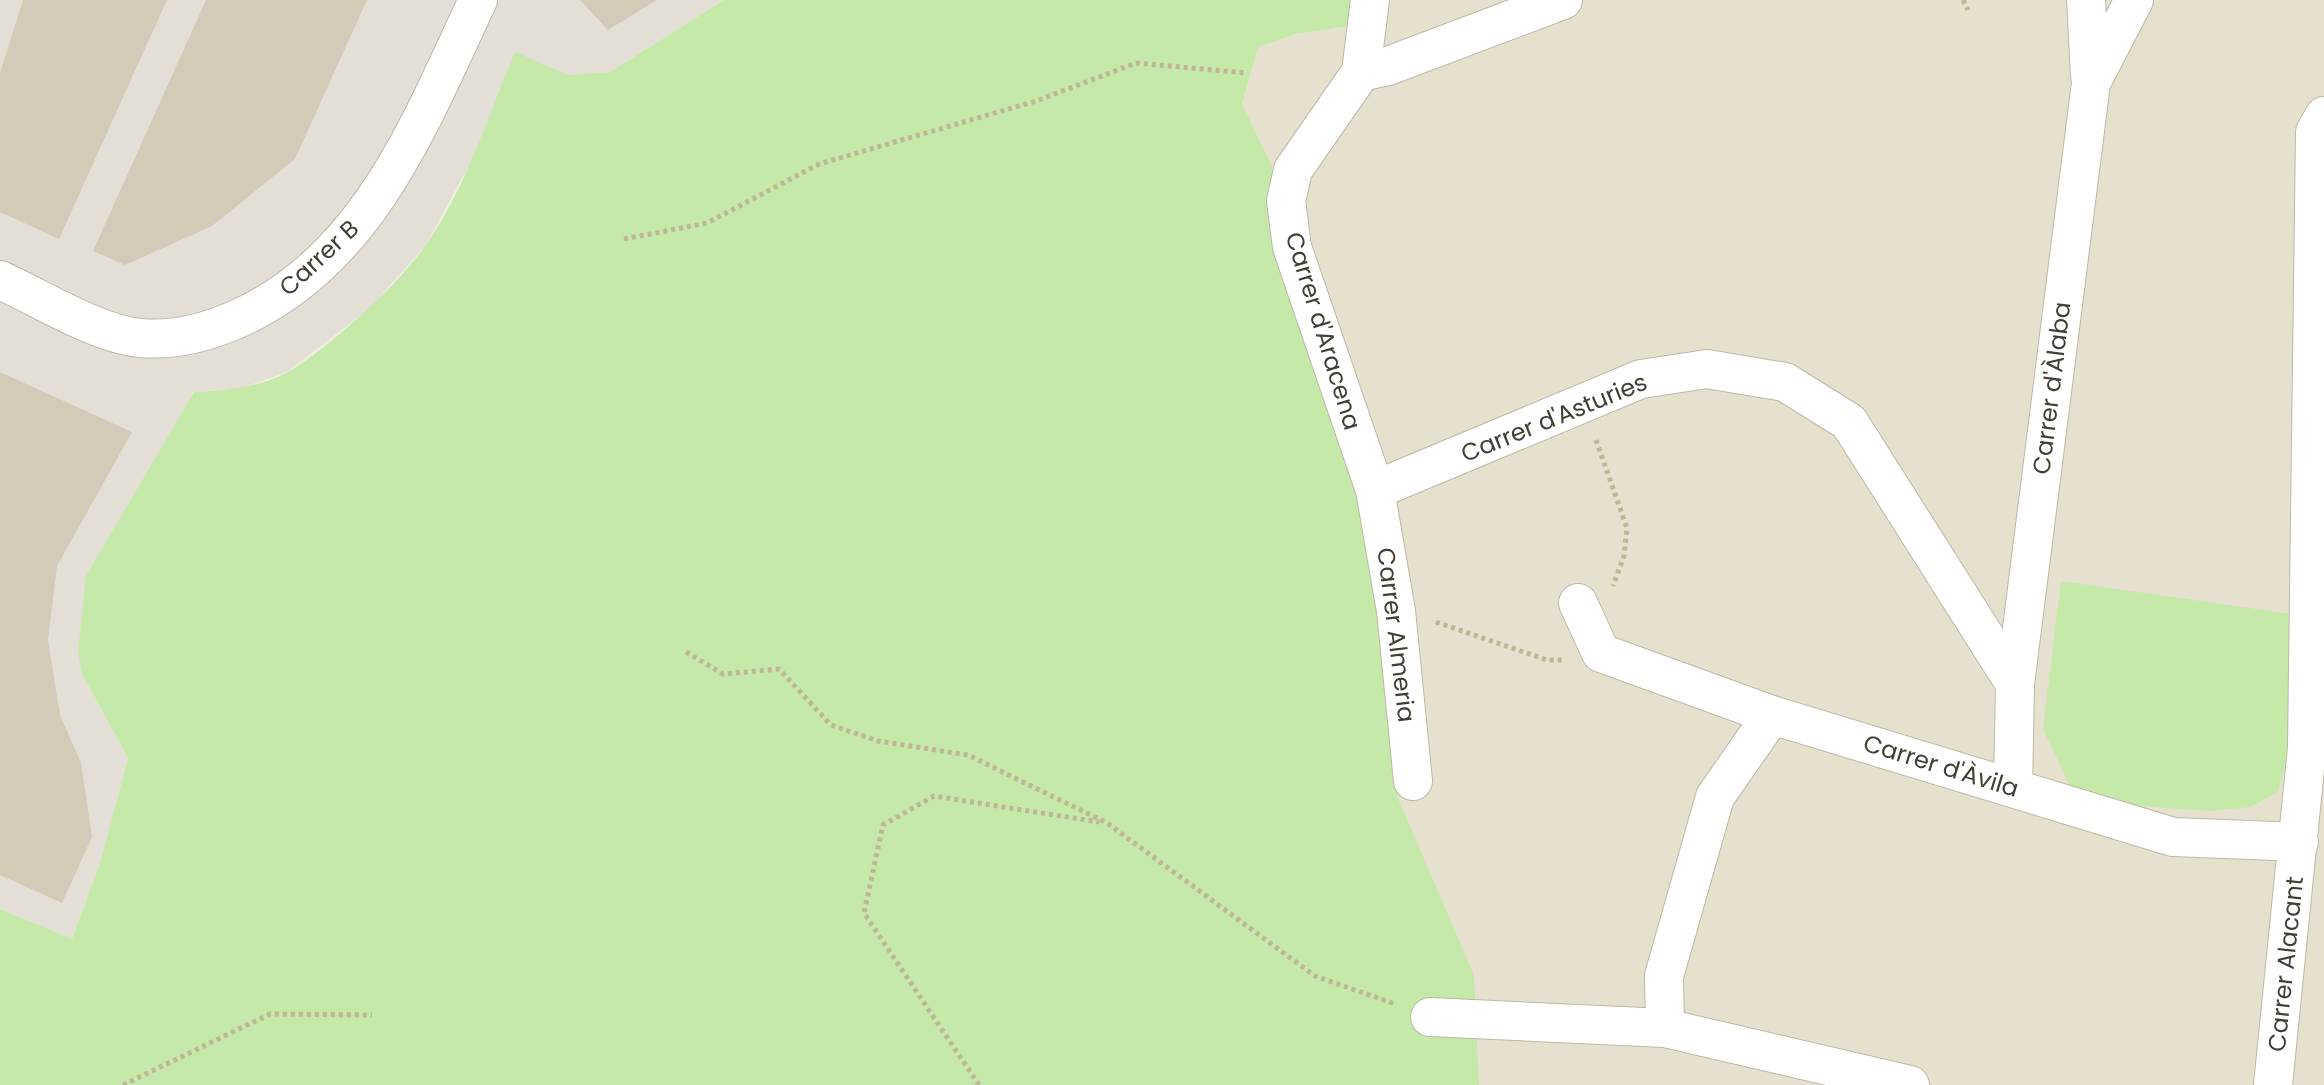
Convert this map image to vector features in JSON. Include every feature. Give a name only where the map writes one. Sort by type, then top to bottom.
[{"type":"street","name":"Carrer B","points":[[0,280],[111,330],[139,338],[177,337],[211,330],[261,309],[302,281],[342,243],[376,202],[403,158],[478,0]]},
{"type":"street","name":"Carrer d'Aracena","points":[[1370,0],[1361,72],[1293,170],[1286,201],[1292,247],[1375,490]]},
{"type":"street","points":[[1361,72],[1388,66],[1488,14],[1563,0]]},
{"type":"street","points":[[2091,83],[2086,0],[2132,3]]},
{"type":"street","name":"Carrer d'Àlaba","points":[[2013,788],[2015,684],[2091,83],[2132,3]]},
{"type":"street","name":"Carrer Alacant","points":[[2273,1085],[2299,842],[2307,732],[2315,132],[2324,116]]},
{"type":"street","name":"Carrer d'Asturies","points":[[1375,490],[1641,379],[1707,369],[1785,382],[1849,422],[2015,684]]},
{"type":"street","name":"Carrer Almeria","points":[[1375,490],[1396,611],[1413,781]]},
{"type":"street","name":"Carrer d'Àvila","points":[[1578,603],[1601,653],[1772,715],[2173,837],[2299,842]]},
{"type":"street","points":[[1665,1028],[1664,976],[1715,797],[1772,715]]},
{"type":"street","points":[[2299,842],[2324,878]]},
{"type":"street","points":[[1430,1017],[1665,1028],[1910,1085]]},
{"type":"path","points":[[1963,0],[1968,10]]},
{"type":"path","points":[[624,239],[707,223],[819,164],[1036,101],[1136,63],[1247,73]]},
{"type":"path","points":[[1590,425],[1627,528]]},
{"type":"path","points":[[1436,622],[1547,660]]},
{"type":"path","points":[[686,652],[723,674],[779,669],[831,725],[878,741],[968,755],[1107,823],[1315,976],[1430,1017]]},
{"type":"path","points":[[979,1085],[864,913],[883,825],[934,796],[1107,823]]},
{"type":"path","points":[[123,1085],[270,1014],[372,1015]]},
{"type":"shaded area","points":[[0,0],[724,0],[610,72],[568,75],[463,176],[426,245],[370,308],[287,372],[242,388],[193,392],[82,674],[128,758],[100,863],[72,939],[0,909]]},
{"type":"shaded area","points":[[1353,0],[2324,0],[2324,1085],[1479,1085],[1473,975],[1398,798],[1361,482],[1242,104],[1258,47],[1296,34],[1350,26]]},
{"type":"green space","points":[[724,0],[1353,0],[1350,26],[1296,34],[1258,47],[1242,104],[1274,171],[1361,482],[1398,798],[1474,975],[1479,1085],[0,1085],[0,909],[72,939],[100,863],[128,758],[82,674],[78,652],[86,576],[194,392],[254,385],[288,372],[343,331],[399,278],[426,245],[453,200],[515,52],[568,75],[610,72]]},
{"type":"green space","points":[[2061,581],[2291,614],[2288,758],[2278,791],[2251,807],[2209,811],[2138,806],[2081,795],[2068,782],[2043,729]]},
{"type":"building","points":[[23,0],[167,0],[59,239],[0,212],[0,73]]},
{"type":"building","points":[[206,0],[367,0],[295,159],[212,226],[125,265],[93,251]]},
{"type":"building","points":[[580,0],[657,0],[608,30]]},
{"type":"building","points":[[0,372],[132,432],[57,566],[48,640],[60,715],[81,763],[92,837],[62,903],[0,875]]}]
